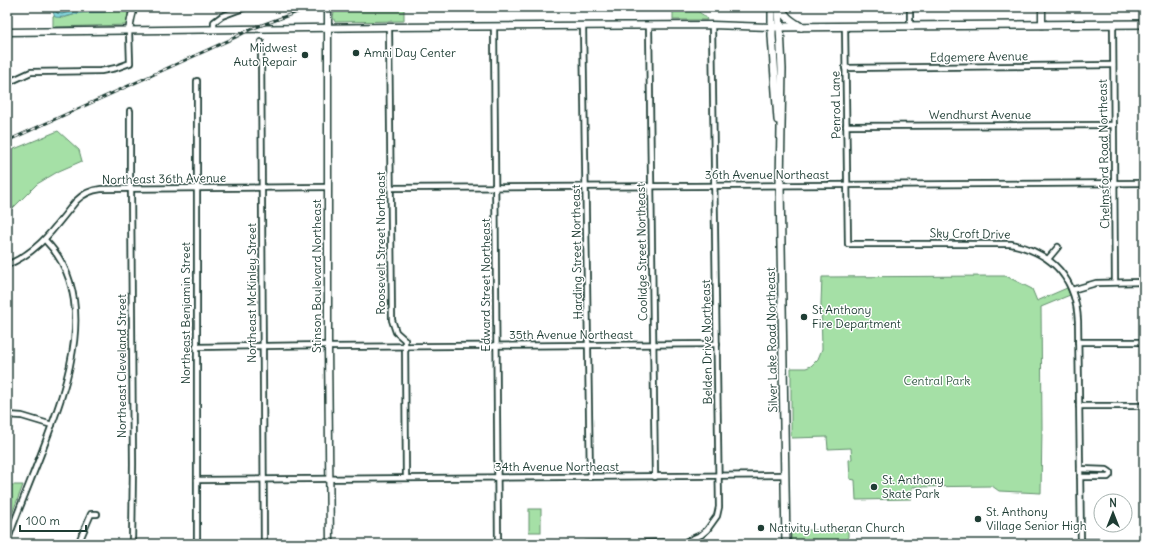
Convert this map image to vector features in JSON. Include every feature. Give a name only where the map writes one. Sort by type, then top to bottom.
[{"type":"main road","points":[[772,7],[776,27],[1144,24]]},
{"type":"main road","points":[[780,7],[787,18],[801,27]]},
{"type":"main road","name":"Silver Lake Road Northeast","points":[[780,7],[776,27],[782,105],[780,136],[780,185],[786,544]]},
{"type":"street","points":[[7,83],[31,72],[101,71],[130,63],[130,31],[134,7]]},
{"type":"street","points":[[214,30],[214,22],[222,16],[246,7]]},
{"type":"street","name":"Stinson Boulevard Northeast","points":[[328,7],[328,346],[330,544]]},
{"type":"street","points":[[910,7],[910,26]]},
{"type":"street","points":[[1042,7],[1042,25]]},
{"type":"street","name":"Chelmsford Road Northeast","points":[[1113,25],[1115,282]]},
{"type":"street","name":"Harding Street Northeast","points":[[583,26],[590,477]]},
{"type":"street","name":"Coolidge Street Northeast","points":[[649,26],[655,477]]},
{"type":"street","name":"Belden Drive Northeast","points":[[586,544],[676,543],[693,540],[707,530],[717,516],[719,507],[720,476],[712,26]]},
{"type":"street","name":"Penrod Lane","points":[[845,26],[847,184]]},
{"type":"street","points":[[7,32],[389,27],[776,27]]},
{"type":"street","name":"Roosevelt Street Northeast","points":[[389,27],[392,320],[396,332],[405,340],[405,346]]},
{"type":"street","name":"Edward Street Northeast","points":[[494,27],[498,544]]},
{"type":"street","name":"Northeast McKinley Street","points":[[262,42],[264,544]]},
{"type":"street","name":"Edgemere Avenue","points":[[845,68],[1113,65]]},
{"type":"street","name":"Northeast Benjamin Street","points":[[197,81],[197,544]]},
{"type":"street","name":"Northeast Cleveland Street","points":[[130,112],[133,456],[132,544]]},
{"type":"street","name":"Wendhurst Avenue","points":[[846,126],[1114,125]]},
{"type":"street","name":"36th Avenue Northeast","points":[[391,188],[1144,183]]},
{"type":"street","name":"Sky Croft Drive","points":[[847,184],[848,244],[1011,244],[1035,251],[1048,259],[1064,275],[1072,290],[1078,309],[1081,543]]},
{"type":"street","name":"Northeast 36th Avenue","points":[[7,266],[21,258],[45,240],[81,196],[94,190],[328,187]]},
{"type":"street","points":[[7,542],[59,407],[70,368],[75,333],[76,314],[74,296],[66,271],[61,261],[45,240]]},
{"type":"street","points":[[1048,259],[1058,247]]},
{"type":"street","points":[[1072,290],[1096,283],[1144,282]]},
{"type":"street","points":[[1078,342],[1144,342]]},
{"type":"street","name":"35th Avenue Northeast","points":[[196,347],[717,344]]},
{"type":"street","points":[[405,346],[406,478]]},
{"type":"street","points":[[1079,406],[1144,406]]},
{"type":"street","points":[[7,415],[22,416],[52,425]]},
{"type":"street","points":[[1080,470],[1107,470],[1110,472],[1108,477],[1080,477]]},
{"type":"street","name":"34th Avenue Northeast","points":[[197,480],[784,475]]},
{"type":"street","points":[[78,544],[91,514],[97,514]]},
{"type":"street","points":[[1081,543],[1144,542]]},
{"type":"green space","points":[[113,7],[128,7],[127,25],[53,27],[53,16],[63,18],[80,13],[105,12],[111,10]]},
{"type":"green space","points":[[335,7],[404,7],[404,21],[335,22],[333,17]]},
{"type":"green space","points":[[673,7],[696,7],[707,20],[673,20]]},
{"type":"green space","points":[[58,131],[79,150],[82,161],[59,171],[37,184],[7,214],[7,152]]},
{"type":"green space","name":"Central Park","points":[[1006,276],[1032,289],[1037,301],[1067,288],[1070,295],[1041,307],[1041,493],[999,491],[992,486],[912,487],[911,499],[856,500],[855,480],[850,479],[849,460],[852,459],[851,448],[828,449],[827,437],[792,438],[791,436],[791,368],[806,368],[811,366],[818,359],[822,349],[822,277]]},
{"type":"green space","points":[[7,485],[23,485],[7,527]]},
{"type":"green space","points":[[529,509],[541,509],[541,532],[529,532]]},
{"type":"green space","points":[[791,530],[848,530],[848,544],[791,544]]},
{"type":"water","points":[[51,7],[113,7],[111,10],[107,11],[84,12],[64,17],[55,17]]},
{"type":"railway","points":[[7,141],[251,29],[311,7]]},
{"type":"place","name":"Amni Day Center","points":[[356,53]]},
{"type":"place","name":"Miidwest Auto Repair","points":[[305,55]]},
{"type":"place","name":"St Anthony Fire Department","points":[[804,317]]},
{"type":"place","name":"St. Anthony Skate Park","points":[[874,487]]},
{"type":"place","name":"St. Anthony Village Senior High","points":[[978,519]]},
{"type":"place","name":"Nativity Lutheran Church","points":[[761,528]]}]
